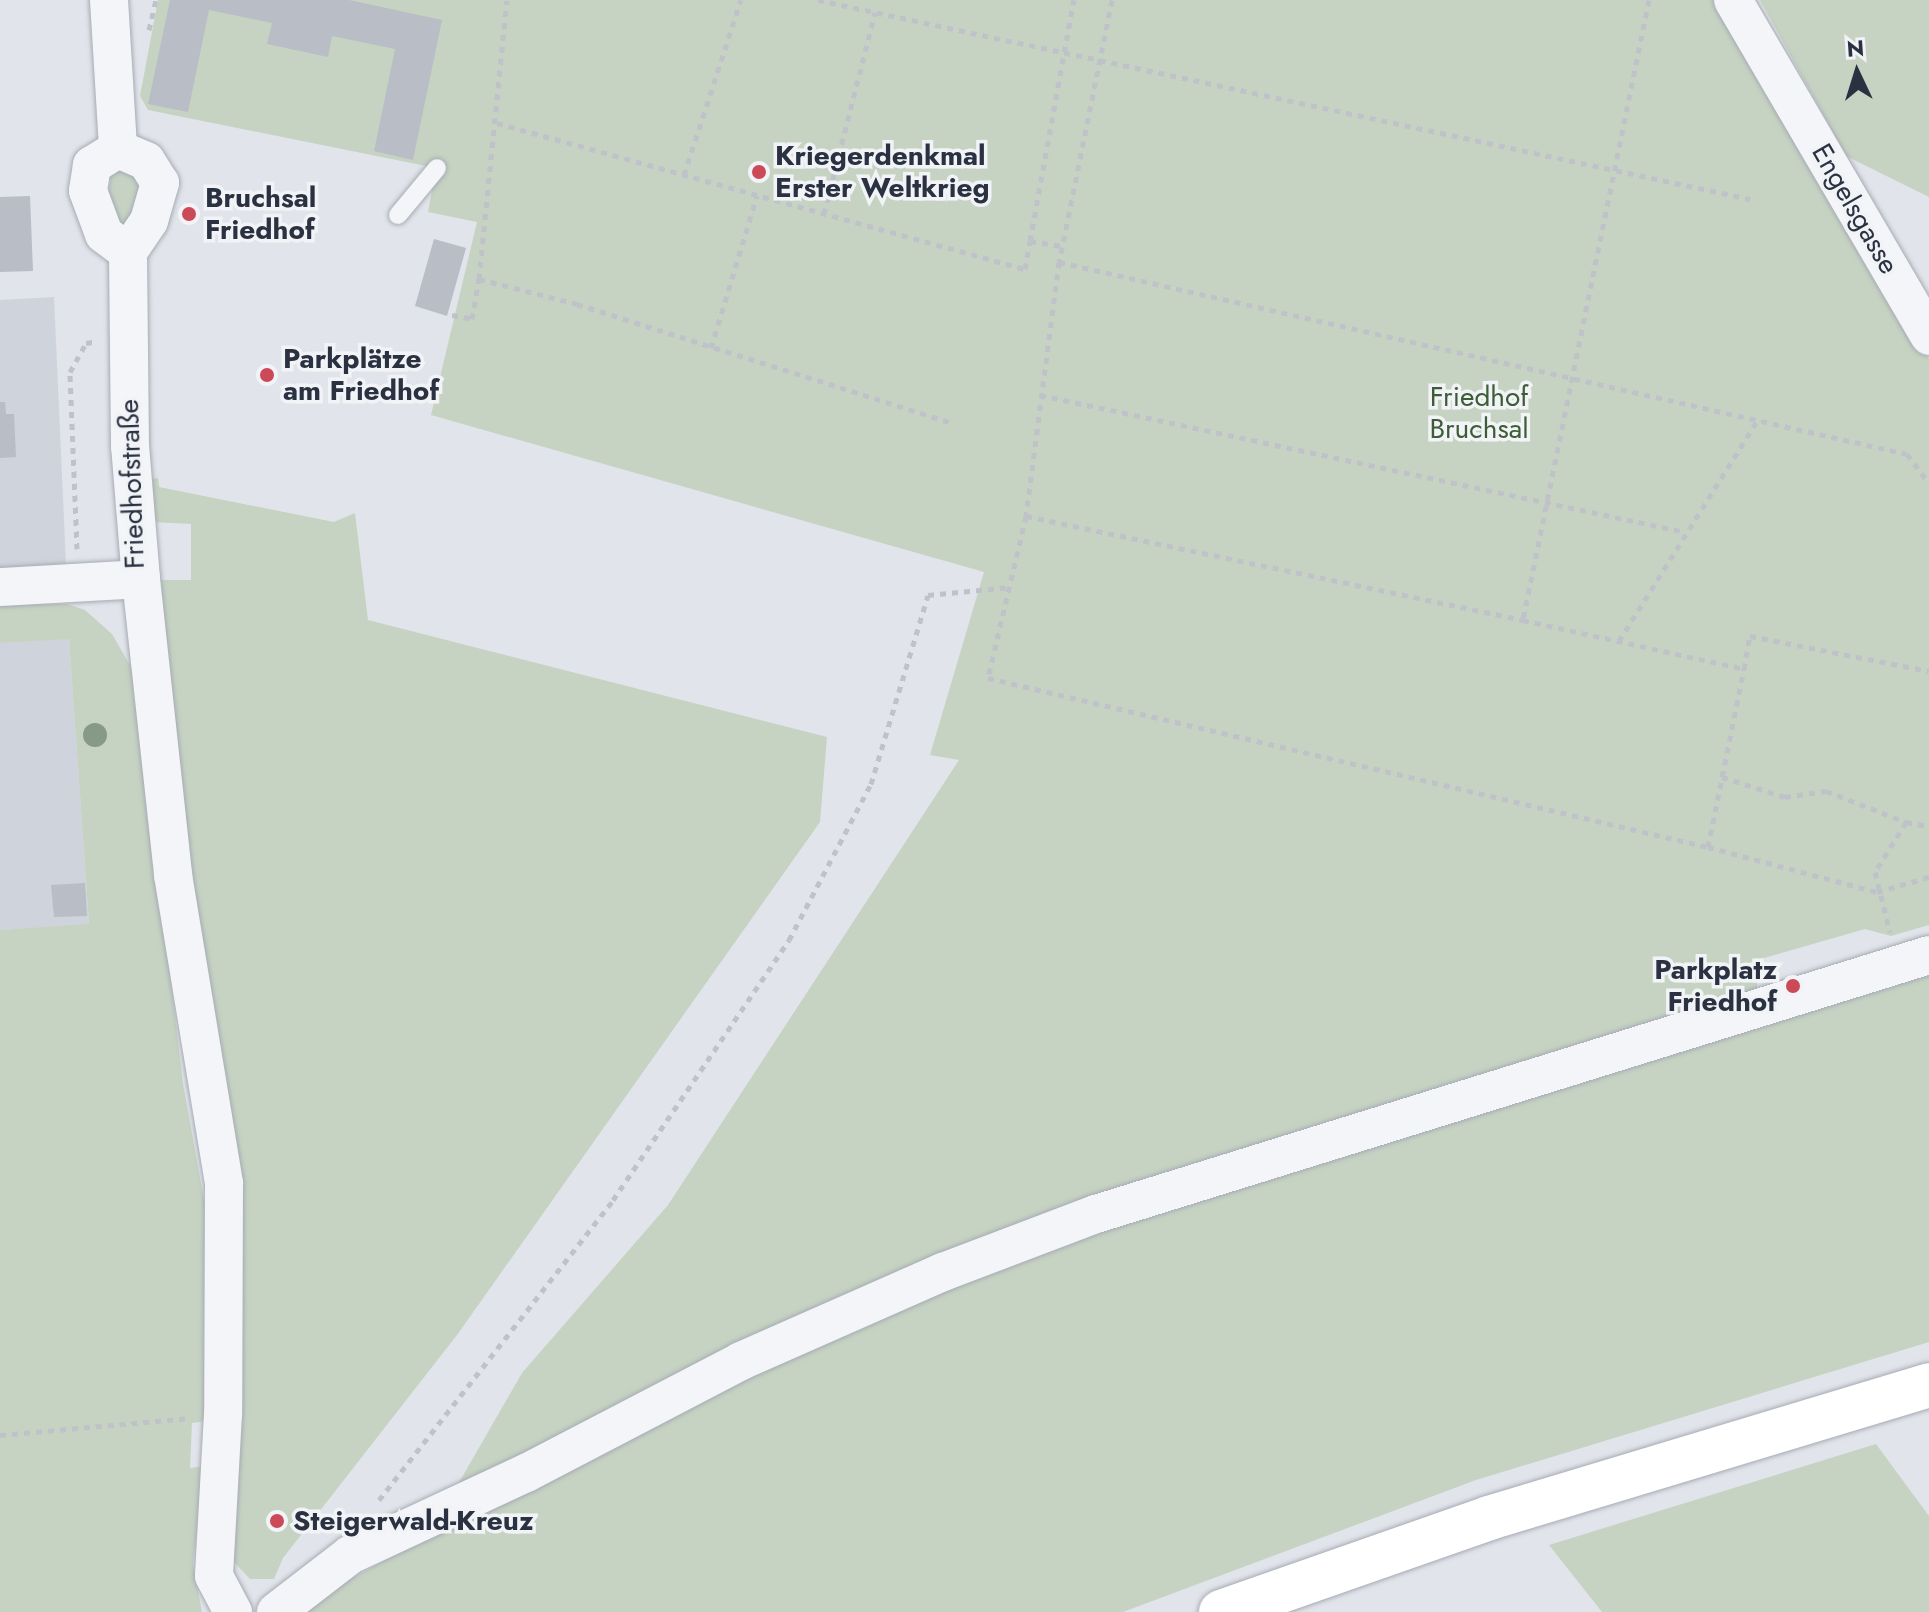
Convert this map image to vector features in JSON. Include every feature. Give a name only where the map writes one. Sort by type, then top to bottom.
[{"type":"main road","points":[[1221,1612],[1489,1518],[1929,1385]]},
{"type":"street","points":[[109,0],[118,149]]},
{"type":"street","name":"Engelsgasse","points":[[1733,0],[1929,336]]},
{"type":"street","points":[[118,149],[146,161],[160,183],[149,221],[128,252],[104,234],[88,191],[92,165],[118,149]]},
{"type":"street","name":"Friedhofstraße","points":[[0,587],[141,579],[132,501],[128,252]]},
{"type":"street","points":[[141,579],[173,875],[224,1183],[223,1414],[214,1576],[233,1612]]},
{"type":"street","points":[[276,1612],[350,1555],[526,1473],[741,1361],[943,1272],[1096,1214],[1929,955]]},
{"type":"lane","points":[[398,215],[437,168]]},
{"type":"path","points":[[452,315],[472,319],[479,279],[507,0]]},
{"type":"path","points":[[684,175],[741,0]]},
{"type":"path","points":[[818,0],[1064,55],[1750,199]]},
{"type":"path","points":[[497,123],[1025,269],[1074,0]]},
{"type":"path","points":[[1112,0],[1059,262],[1026,516],[988,678],[1708,847],[1877,892],[1929,877]]},
{"type":"path","points":[[1523,620],[1649,0]]},
{"type":"path","points":[[824,214],[875,12]]},
{"type":"path","points":[[711,348],[757,196]]},
{"type":"path","points":[[1030,241],[1062,246]]},
{"type":"path","points":[[1059,262],[1907,454],[1929,483]]},
{"type":"path","points":[[479,279],[953,423]]},
{"type":"path","points":[[78,582],[70,372],[86,343],[129,338]]},
{"type":"path","points":[[1040,395],[1685,532]]},
{"type":"path","points":[[1619,641],[1758,419]]},
{"type":"path","points":[[1026,516],[1744,669]]},
{"type":"path","points":[[375,1505],[613,1200],[789,940],[871,784],[928,595],[1011,587]]},
{"type":"path","points":[[1708,847],[1750,636],[1929,671]]},
{"type":"path","points":[[1722,777],[1785,797],[1826,791],[1906,822],[1929,826]]},
{"type":"path","points":[[1877,892],[1875,872],[1906,822]]},
{"type":"path","points":[[0,1435],[223,1414]]},
{"type":"shaded area","points":[[54,297],[66,565],[0,568],[0,300]]},
{"type":"shaded area","points":[[69,638],[89,925],[0,930],[0,643]]},
{"type":"green space","name":"Friedhof Bruchsal","points":[[158,0],[1714,0],[1929,359],[1929,925],[1891,936],[1865,929],[1757,960],[1757,1007],[1929,961],[1929,1342],[1476,1480],[1123,1612],[302,1612],[322,1594],[457,1522],[453,1493],[522,1373],[668,1205],[959,760],[930,755],[984,572],[431,415],[477,222],[428,212],[436,168],[148,110],[140,96]]},
{"type":"green space","points":[[1760,0],[1929,0],[1929,197],[1846,156]]},
{"type":"green space","points":[[125,168],[143,185],[126,232],[120,230],[109,192],[111,174]]},
{"type":"green space","points":[[158,478],[159,487],[334,522],[355,513],[368,620],[827,737],[820,822],[457,1335],[283,1558],[274,1579],[250,1579],[233,1561],[243,1187],[187,870],[160,580],[191,580],[191,524],[152,522],[148,479]]},
{"type":"green space","points":[[67,604],[85,610],[112,634],[135,674],[183,1084],[211,1238],[207,1421],[192,1423],[190,1468],[205,1466],[193,1564],[202,1612],[0,1612],[0,930],[89,924],[69,639],[0,643],[0,605]]},
{"type":"green space","points":[[1876,1444],[1929,1516],[1929,1612],[1602,1612],[1549,1545]]},
{"type":"building","points":[[170,0],[349,0],[442,20],[413,160],[374,151],[395,49],[332,36],[328,57],[267,44],[272,23],[209,10],[188,112],[148,104]]},
{"type":"building","points":[[30,196],[33,271],[0,272],[0,197]]},
{"type":"building","points":[[434,239],[466,248],[447,316],[415,306]]},
{"type":"building","points":[[0,402],[5,402],[6,414],[14,414],[16,457],[0,458]]},
{"type":"building","points":[[85,883],[87,916],[54,917],[51,885]]},
{"type":"place","name":"Kriegerdenkmal Erster Weltkrieg","points":[[759,172]]},
{"type":"place","name":"Bruchsal Friedhof","points":[[189,214]]},
{"type":"place","name":"Parkplätze am Friedhof","points":[[267,375]]},
{"type":"place","name":"Parkplatz Friedhof","points":[[1793,986]]},
{"type":"place","name":"Steigerwald-Kreuz","points":[[277,1521]]}]
